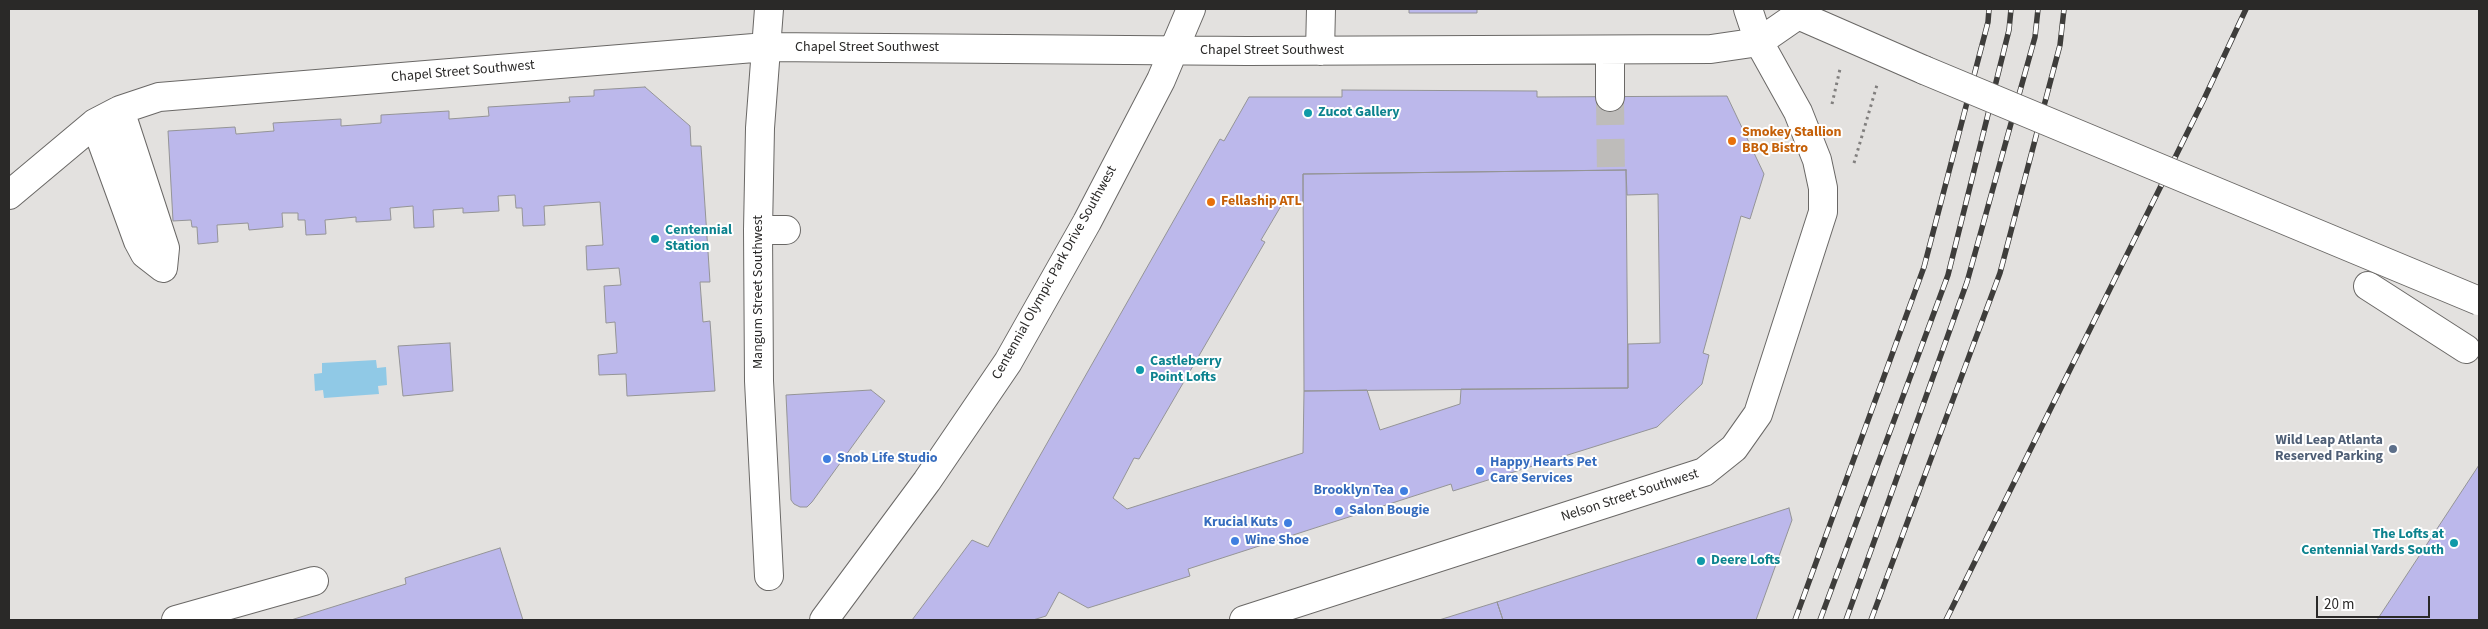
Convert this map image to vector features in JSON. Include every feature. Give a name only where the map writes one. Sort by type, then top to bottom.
[{"type":"street","name":"Mangum Street Southwest","points":[[769,9],[760,128],[758,230],[759,381],[769,576]]},
{"type":"street","name":"Centennial Olympic Park Drive Southwest","points":[[824,620],[927,481],[1008,362],[1087,222],[1174,50],[1191,9]]},
{"type":"street","points":[[1320,51],[1321,9]]},
{"type":"street","name":"Nelson Street Southwest","points":[[1244,620],[1704,472],[1734,448],[1758,414],[1823,212],[1823,188],[1818,160],[1798,112],[1759,42],[1748,9]]},
{"type":"street","points":[[1759,42],[1798,15],[1924,70],[2479,301]]},
{"type":"street","name":"Chapel Street Southwest","points":[[9,195],[94,123],[120,110],[159,97],[766,47],[1320,51],[1610,50],[1711,49],[1759,42]]},
{"type":"street","points":[[1610,50],[1610,97]]},
{"type":"street","points":[[94,123],[138,241],[145,254],[163,268],[165,248],[120,110]]},
{"type":"street","points":[[758,230],[786,230]]},
{"type":"street","points":[[2368,286],[2466,349]]},
{"type":"street","points":[[176,620],[314,581]]},
{"type":"path","points":[[1831,111],[1848,37]]},
{"type":"path","points":[[1852,168],[1886,53]]},
{"type":"water","points":[[376,360],[377,368],[386,367],[387,385],[378,386],[379,394],[324,398],[323,390],[315,391],[314,374],[322,373],[322,363]]},
{"type":"building","points":[[1409,9],[1477,9],[1477,13],[1409,13]]},
{"type":"building","name":"Centennial Station","points":[[645,87],[690,126],[691,146],[701,146],[710,282],[700,282],[703,322],[710,321],[715,391],[627,396],[626,374],[599,375],[598,355],[617,353],[615,322],[606,323],[604,286],[621,285],[619,268],[587,270],[586,246],[603,245],[600,202],[544,206],[545,225],[523,226],[522,208],[516,208],[515,195],[498,196],[499,211],[463,213],[463,208],[433,210],[434,227],[414,228],[413,206],[390,208],[391,220],[356,222],[356,217],[325,220],[326,234],[306,235],[305,220],[298,220],[298,213],[282,213],[283,227],[249,230],[248,223],[217,225],[218,242],[198,244],[197,227],[192,227],[191,220],[173,221],[168,131],[235,127],[236,134],[274,131],[273,123],[341,119],[341,126],[381,123],[381,115],[449,111],[449,119],[489,116],[488,107],[570,102],[569,97],[594,96],[594,90]]},
{"type":"building","name":"Castleberry Point Lofts","points":[[1342,90],[1537,91],[1537,97],[1727,96],[1764,174],[1750,219],[1741,216],[1703,353],[1709,355],[1702,384],[1657,427],[1453,491],[1451,484],[1188,569],[1190,576],[1088,608],[1059,592],[1046,616],[1033,620],[912,620],[972,540],[988,547],[1220,139],[1224,141],[1249,97],[1342,97]],"holes":[[[1626,170],[1627,195],[1658,194],[1660,343],[1628,344],[1628,388],[1461,389],[1460,404],[1380,430],[1367,390],[1304,391],[1303,453],[1127,509],[1113,498],[1134,458],[1139,459],[1265,242],[1261,240],[1281,206],[1303,204],[1303,174]]]},
{"type":"building","points":[[1626,170],[1628,388],[1304,391],[1303,174]]},
{"type":"building","points":[[450,343],[453,391],[403,396],[398,346]]},
{"type":"building","points":[[871,390],[885,401],[812,502],[807,507],[800,507],[794,504],[791,500],[786,395]]},
{"type":"building","name":"The Lofts at Centennial Yards South","points":[[2479,465],[2479,620],[2377,620]]},
{"type":"building","name":"Deere Lofts","points":[[1789,508],[1792,520],[1756,620],[1503,620],[1497,602]]},
{"type":"building","points":[[500,548],[523,620],[291,620],[406,584],[405,578]]},
{"type":"building","points":[[1497,602],[1503,620],[1439,620]]},
{"type":"tunnel","points":[[1610,97],[1611,177]]},
{"type":"railway","points":[[1795,620],[1924,267],[1988,22],[1989,9]]},
{"type":"railway","points":[[1820,620],[1948,275],[2009,30],[2011,9]]},
{"type":"railway","points":[[1846,620],[1967,282],[2035,37],[2038,9]]},
{"type":"railway","points":[[1871,620],[2000,273],[2060,45],[2064,9]]},
{"type":"railway","points":[[1946,620],[2204,99],[2246,9]]},
{"type":"place","name":"Zucot Gallery","points":[[1308,113]]},
{"type":"place","name":"Smokey Stallion BBQ Bistro","points":[[1732,141]]},
{"type":"place","name":"Fellaship ATL","points":[[1211,202]]},
{"type":"place","name":"Centennial Station","points":[[655,239]]},
{"type":"place","name":"Castleberry Point Lofts","points":[[1140,370]]},
{"type":"place","name":"Wild Leap Atlanta Reserved Parking","points":[[2393,449]]},
{"type":"place","name":"Snob Life Studio","points":[[827,459]]},
{"type":"place","name":"Happy Hearts Pet Care Services","points":[[1480,471]]},
{"type":"place","name":"Brooklyn Tea","points":[[1404,491]]},
{"type":"place","name":"Salon Bougie","points":[[1339,511]]},
{"type":"place","name":"Krucial Kuts","points":[[1288,523]]},
{"type":"place","name":"Wine Shoe","points":[[1235,541]]},
{"type":"place","name":"The Lofts at Centennial Yards South","points":[[2454,543]]},
{"type":"place","name":"Deere Lofts","points":[[1701,561]]}]
